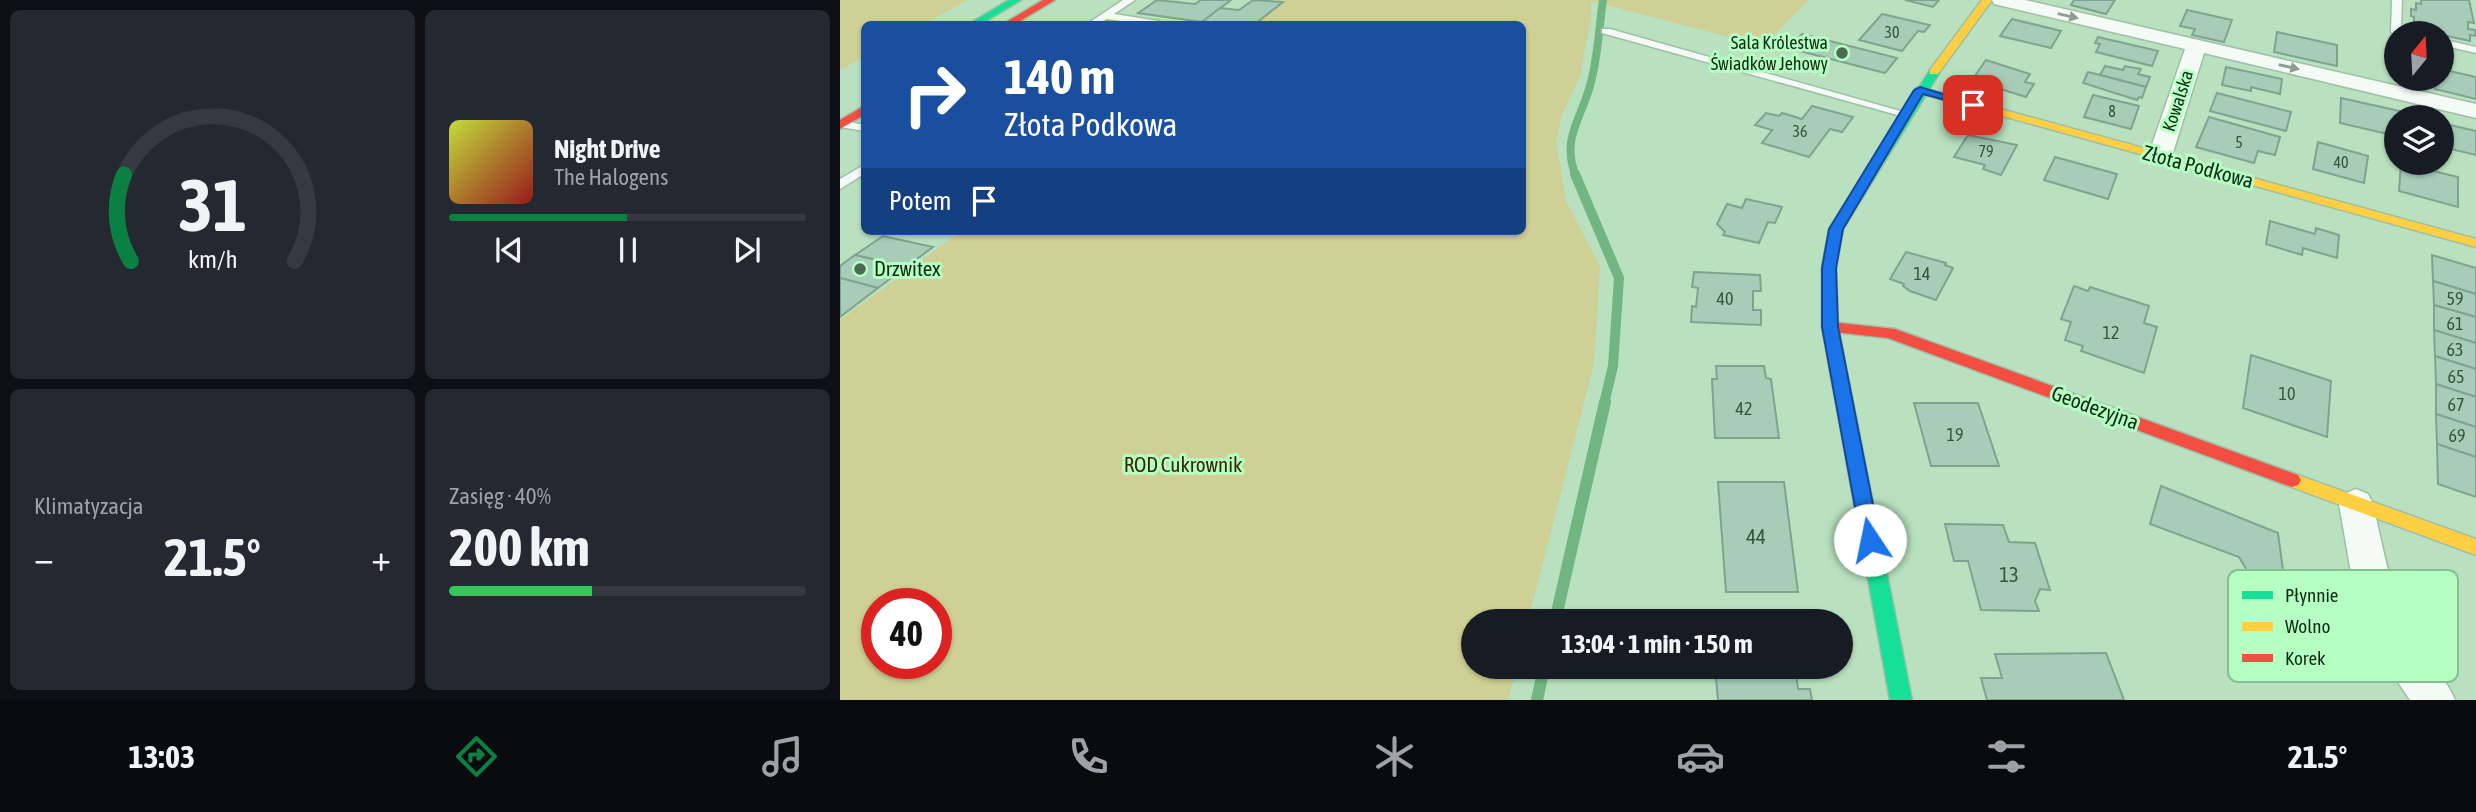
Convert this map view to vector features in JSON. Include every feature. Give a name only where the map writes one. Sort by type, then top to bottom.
[{"type":"street","points":[[979,21],[1016,0]]},
{"type":"street","points":[[1014,21],[1050,0]]},
{"type":"street","points":[[1900,700],[1830,327],[1829,268],[1836,229],[1920,90],[1987,0]]},
{"type":"street","points":[[2001,0],[2476,111]]},
{"type":"street","name":"Kowalska","points":[[2160,156],[2196,46]]},
{"type":"street","name":"Złota Podkowa","points":[[1920,90],[2476,243]]},
{"type":"street","points":[[841,124],[861,112]]},
{"type":"street","name":"Geodezyjna","points":[[1830,327],[1890,333],[2476,547]]},
{"type":"street","points":[[2356,504],[2369,570]]},
{"type":"street","points":[[2422,682],[2435,700]]},
{"type":"lane","points":[[1097,21],[1130,0]]},
{"type":"lane","points":[[2396,21],[2397,0]]},
{"type":"lane","points":[[1105,16],[1139,21]]},
{"type":"lane","points":[[1606,31],[1905,114]]},
{"type":"lane","points":[[2454,45],[2476,50]]},
{"type":"lane","points":[[841,124],[861,127]]},
{"type":"lane","points":[[840,185],[861,171]]},
{"type":"green space","points":[[840,0],[968,0],[929,21],[861,21],[861,59],[840,70]]},
{"type":"green space","name":"ROD Cukrownik","points":[[1275,0],[1809,0],[1763,46],[1591,1],[1591,19],[1580,76],[1562,115],[1556,142],[1566,201],[1600,266],[1594,364],[1531,609],[1461,609],[1461,679],[1514,679],[1508,700],[840,700],[840,320],[956,235],[1526,235],[1526,21],[1245,21]]},
{"type":"building","points":[[1157,0],[1195,4],[1201,0],[1231,0],[1203,21],[1138,13]]},
{"type":"building","points":[[1253,0],[1283,2],[1259,21],[1203,21],[1220,8],[1239,10]]},
{"type":"building","points":[[1905,0],[1939,0],[1933,7]]},
{"type":"building","points":[[2074,0],[2115,0],[2106,14],[2071,5]]},
{"type":"building","points":[[2421,0],[2469,0],[2474,23],[2468,22],[2468,29],[2475,30],[2476,36],[2470,35],[2470,41],[2454,38],[2454,21],[2414,21],[2411,9],[2416,10],[2416,3],[2421,4]]},
{"type":"building","points":[[2187,10],[2232,20],[2224,42],[2192,35],[2195,29],[2180,26]]},
{"type":"building","points":[[1882,14],[1930,25],[1924,32],[1918,31],[1902,51],[1859,40]]},
{"type":"building","points":[[2012,19],[2061,31],[2051,48],[2000,36]]},
{"type":"building","points":[[2277,32],[2337,45],[2337,66],[2274,52]]},
{"type":"building","name":"Sala Królestwa Świadków Jehowy","points":[[1802,34],[1897,58],[1885,73],[1788,48]]},
{"type":"building","points":[[2098,37],[2158,51],[2152,66],[2096,52],[2100,44],[2095,43]]},
{"type":"building","points":[[1986,60],[2030,74],[2025,82],[2034,84],[2026,97],[1972,80]]},
{"type":"building","points":[[2105,66],[2123,70],[2125,66],[2141,69],[2138,74],[2150,77],[2146,87],[2100,75]]},
{"type":"building","points":[[2226,67],[2282,79],[2280,94],[2251,87],[2251,91],[2222,85]]},
{"type":"building","points":[[2088,72],[2146,87],[2142,98],[2137,100],[2083,83]]},
{"type":"building","points":[[2454,72],[2476,77],[2476,99],[2443,91],[2454,91]]},
{"type":"building","points":[[2217,93],[2291,112],[2286,131],[2210,111]]},
{"type":"building","points":[[2093,95],[2139,106],[2131,129],[2084,117]]},
{"type":"building","points":[[2341,98],[2384,108],[2384,133],[2340,123]]},
{"type":"building","points":[[1812,106],[1853,117],[1842,132],[1830,129],[1809,157],[1762,143],[1772,130],[1755,125],[1766,113],[1779,116],[1782,113],[1802,119]]},
{"type":"building","points":[[2209,117],[2280,137],[2275,155],[2258,151],[2254,163],[2196,147]]},
{"type":"building","points":[[2454,126],[2476,131],[2476,155],[2454,150]]},
{"type":"building","points":[[1968,135],[2017,145],[2001,175],[1983,169],[1985,165],[1954,157]]},
{"type":"building","points":[[2318,142],[2368,156],[2364,183],[2313,169]]},
{"type":"building","points":[[2055,157],[2117,174],[2108,199],[2044,180]]},
{"type":"building","points":[[2400,175],[2458,177],[2458,207],[2399,191]]},
{"type":"building","points":[[1746,199],[1782,207],[1775,223],[1768,222],[1759,243],[1723,235],[1725,232],[1717,224],[1727,204],[1742,208]]},
{"type":"building","points":[[2270,221],[2315,234],[2316,228],[2339,235],[2337,258],[2303,248],[2302,255],[2266,244]]},
{"type":"building","points":[[883,236],[933,247],[906,267],[855,255]]},
{"type":"building","points":[[1906,252],[1946,263],[1945,265],[1953,268],[1936,300],[1910,291],[1904,284],[1890,279]]},
{"type":"building","points":[[855,255],[906,267],[878,288],[840,278],[840,266]]},
{"type":"building","points":[[2432,255],[2476,268],[2476,294],[2433,281]]},
{"type":"building","points":[[1694,272],[1760,275],[1761,291],[1753,291],[1753,310],[1761,310],[1761,325],[1691,322],[1692,306],[1696,307],[1698,288],[1692,287]]},
{"type":"building","points":[[840,278],[878,288],[840,317]]},
{"type":"building","points":[[2433,281],[2476,294],[2476,317],[2434,305]]},
{"type":"building","points":[[2074,286],[2088,291],[2090,287],[2149,306],[2144,323],[2157,327],[2144,373],[2081,351],[2083,346],[2065,340],[2071,322],[2061,319]]},
{"type":"building","points":[[2434,305],[2476,317],[2476,343],[2434,330]]},
{"type":"building","points":[[2434,330],[2476,343],[2476,369],[2435,356]]},
{"type":"building","points":[[2251,355],[2331,381],[2327,437],[2243,408]]},
{"type":"building","points":[[2435,356],[2476,369],[2476,397],[2436,384]]},
{"type":"building","points":[[1716,366],[1764,366],[1766,378],[1771,379],[1779,438],[1715,438],[1712,379],[1717,379]]},
{"type":"building","points":[[2436,384],[2476,397],[2476,427],[2436,414]]},
{"type":"building","points":[[1914,403],[1978,403],[1999,466],[1931,466]]},
{"type":"building","points":[[2436,414],[2476,427],[2476,457],[2437,444]]},
{"type":"building","points":[[2437,444],[2476,457],[2476,497],[2438,484]]},
{"type":"building","points":[[1718,482],[1784,482],[1798,592],[1726,592]]},
{"type":"building","points":[[2161,486],[2278,533],[2283,570],[2247,570],[2239,557],[2150,524]]},
{"type":"building","points":[[1945,524],[2003,525],[2009,542],[2035,543],[2050,590],[2040,589],[2035,601],[2039,611],[1981,610],[1968,561],[1954,561]]},
{"type":"building","points":[[2106,653],[2124,700],[1987,700],[1981,678],[2002,678],[1995,654]]},
{"type":"building","points":[[1716,679],[1797,679],[1798,689],[1810,689],[1812,700],[1718,700]]},
{"type":"waterway","points":[[1576,176],[1570,150],[1574,128],[1593,72],[1603,0]]},
{"type":"waterway","points":[[1575,174],[1619,278],[1613,366],[1604,404]]},
{"type":"waterway","points":[[1558,609],[1605,402]]},
{"type":"waterway","points":[[1537,700],[1541,679]]},
{"type":"traffic: fast","points":[[979,21],[1016,0]]},
{"type":"traffic: fast","points":[[1901,700],[1830,327],[1829,268],[1836,229],[1934,72]]},
{"type":"traffic: slow","points":[[1934,72],[1987,0]]},
{"type":"traffic: slow","points":[[1920,90],[2476,243]]},
{"type":"traffic: slow","points":[[2292,480],[2476,547]]},
{"type":"traffic: jam","points":[[1013,21],[1050,0]]},
{"type":"traffic: jam","points":[[840,125],[861,112]]},
{"type":"traffic: jam","points":[[1830,327],[1890,333],[2292,480]]},
{"type":"place","name":"Sala Królestwa Świadków Jehowy","points":[[1842,53]]},
{"type":"place","name":"Drzwitex","points":[[860,269]]},
{"type":"route","points":[[1870,540],[1830,327],[1829,268],[1836,229],[1920,90],[1973,105]]}]
